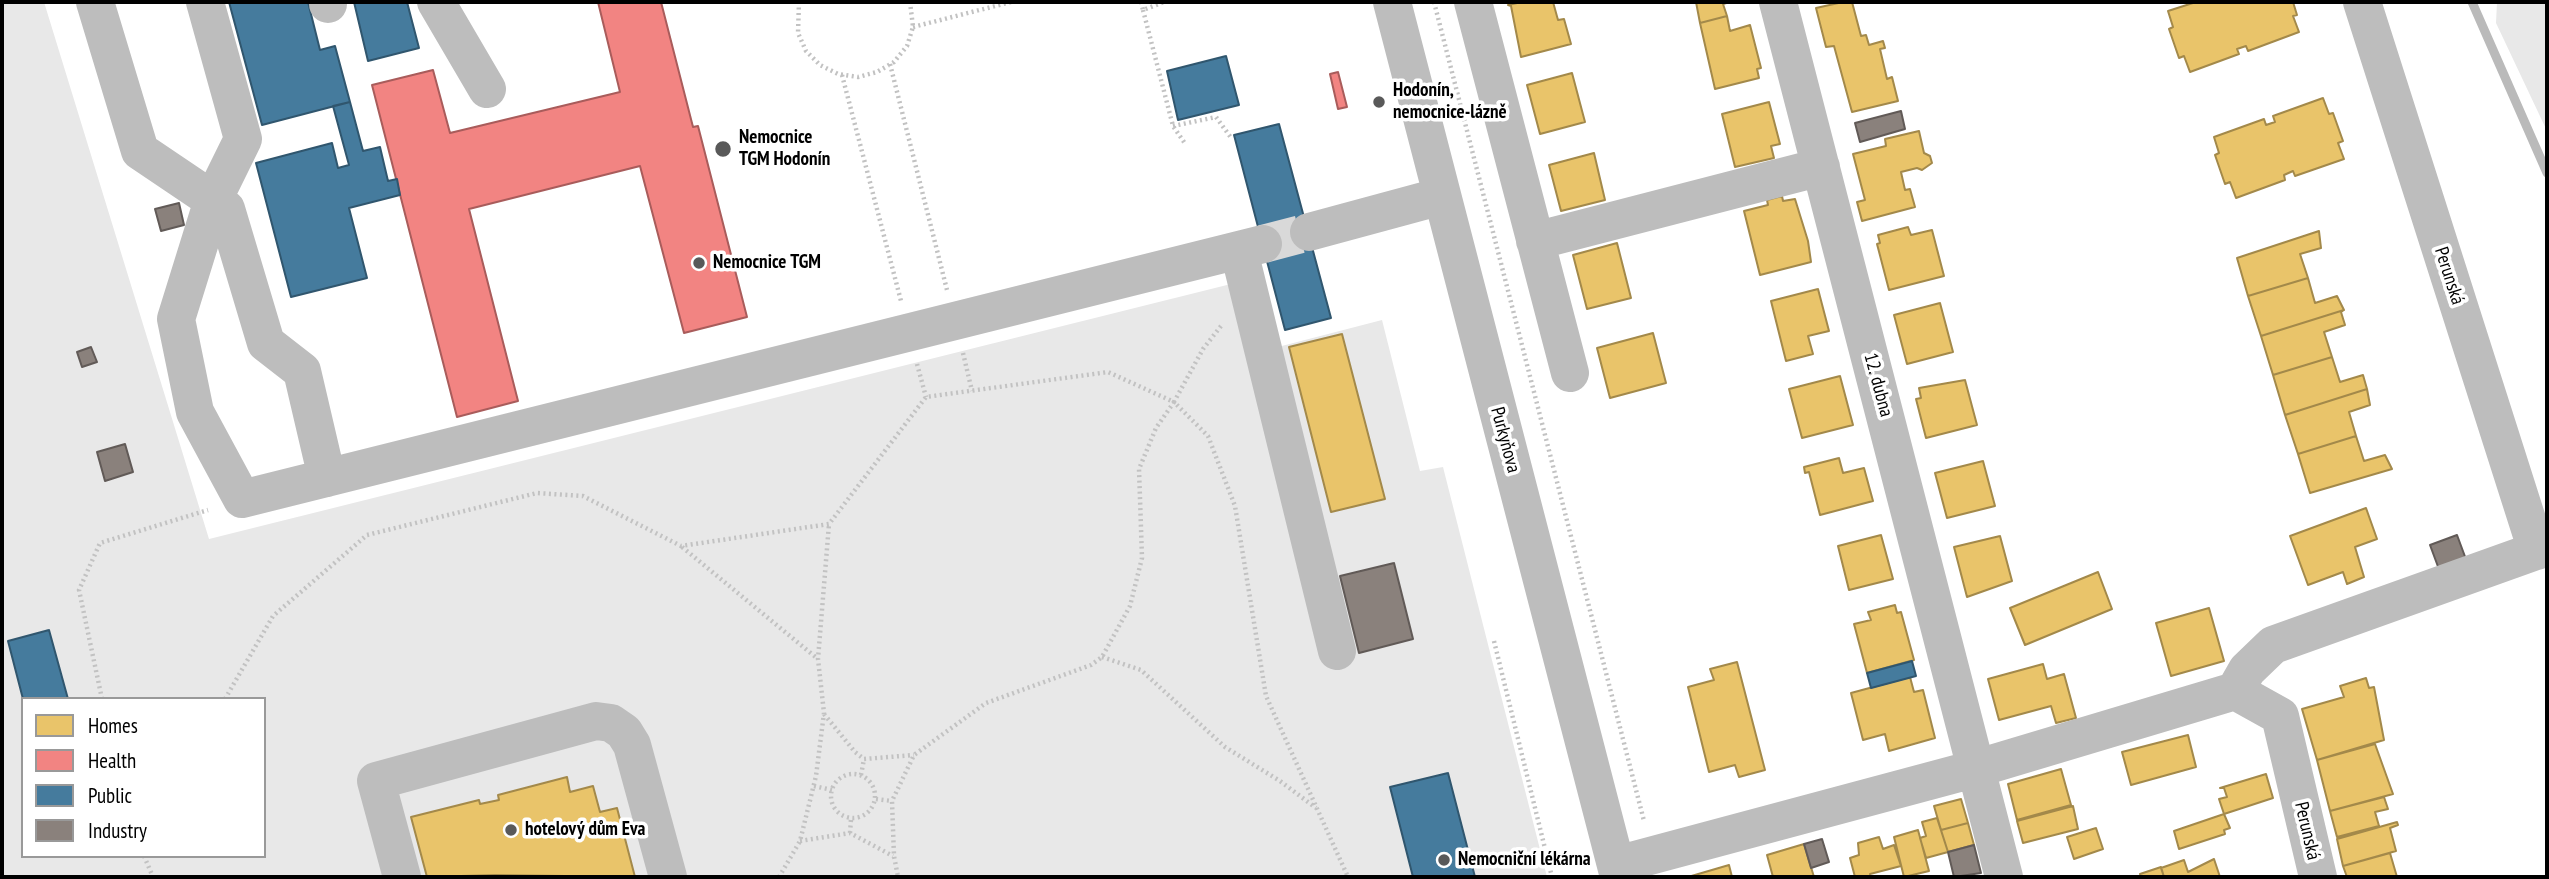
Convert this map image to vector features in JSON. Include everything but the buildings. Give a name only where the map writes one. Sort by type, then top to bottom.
[{"type":"street","points":[[95,2],[140,151],[226,209],[266,343],[302,371],[327,478]]},
{"type":"street","points":[[205,2],[243,139],[213,200],[176,319],[195,412],[242,499],[1251,248],[1337,651]]},
{"type":"street","points":[[436,2],[487,89]]},
{"type":"street","name":"Purkyňova","points":[[1392,2],[1617,871]]},
{"type":"street","points":[[1473,2],[1570,373]]},
{"type":"street","name":"12. dubna","points":[[1779,2],[2004,877]]},
{"type":"street","name":"Perunská","points":[[2318,877],[2280,716],[2235,691],[2247,670],[2273,645],[2542,549],[2362,2]]},
{"type":"street","points":[[1535,241],[1821,167]]},
{"type":"street","points":[[1309,232],[1442,196]]},
{"type":"street","points":[[1617,871],[1653,854],[1978,768],[2235,691]]},
{"type":"street","points":[[402,877],[376,781],[596,721],[618,727],[632,746],[668,877]]},
{"type":"path","points":[[799,2],[798,33],[806,51],[820,65],[842,75],[867,75],[890,64],[906,46],[913,27],[910,2]]},
{"type":"path","points":[[913,27],[1011,2]]},
{"type":"path","points":[[1141,2],[1172,126],[1186,145]]},
{"type":"path","points":[[1143,10],[1164,2]]},
{"type":"path","points":[[1434,2],[1653,854]]},
{"type":"path","points":[[890,64],[972,391]]},
{"type":"path","points":[[842,75],[926,397]]},
{"type":"path","points":[[1172,126],[1216,117],[1232,139]]},
{"type":"path","points":[[898,877],[894,856],[892,801],[914,755],[986,703],[1091,665],[1102,657],[1130,606],[1142,558],[1139,469],[1156,428],[1174,402],[1203,349],[1228,318]]},
{"type":"path","points":[[779,877],[800,841],[814,786],[824,713],[818,659],[829,524],[926,397],[1108,372],[1174,402],[1208,436],[1235,506],[1266,696],[1348,877]]},
{"type":"path","points":[[226,697],[273,616],[367,535],[537,493],[583,496],[681,546],[818,659]]},
{"type":"path","points":[[102,697],[79,590],[100,543],[242,499]]},
{"type":"path","points":[[681,546],[829,524]]},
{"type":"path","points":[[1494,641],[1496,660],[1552,877]]},
{"type":"path","points":[[1102,657],[1141,670],[1225,747],[1280,781],[1318,810]]},
{"type":"path","points":[[824,713],[855,752],[864,759],[914,755]]},
{"type":"path","points":[[861,775],[864,759]]},
{"type":"path","points":[[861,775],[873,785],[876,799],[865,816],[851,819],[843,817],[833,806],[832,790],[840,778],[861,775]]},
{"type":"path","points":[[814,786],[832,790]]},
{"type":"path","points":[[876,799],[892,801]]},
{"type":"path","points":[[850,833],[851,819]]},
{"type":"path","points":[[800,841],[850,833],[894,856]]},
{"type":"path","points":[[145,858],[153,877]]},
{"type":"shaded area","points":[[2,2],[44,2],[209,539],[1255,278],[1274,348],[1382,320],[1420,471],[1443,467],[1547,877],[2,877]]},
{"type":"shaded area","points":[[2497,2],[2547,2],[2547,131],[2496,23]]},
{"type":"waterway","points":[[2472,2],[2547,173]]},
{"type":"tunnel","points":[[1263,244],[1309,232]]},
{"type":"place","name":"Hodonín, nemocnice-lázně","points":[[1379,102]]},
{"type":"place","name":"Nemocnice TGM Hodonín","points":[[723,149]]},
{"type":"place","name":"Nemocnice TGM","points":[[699,263]]},
{"type":"place","name":"hotelový dům Eva","points":[[511,830]]},
{"type":"place","name":"Nemocniční lékárna","points":[[1444,860]]}]
